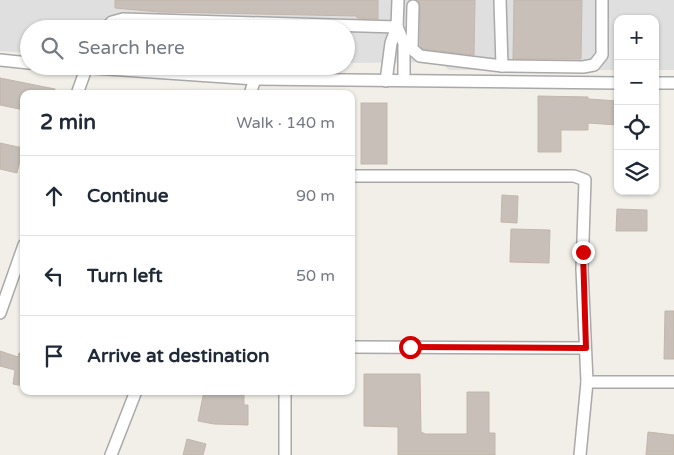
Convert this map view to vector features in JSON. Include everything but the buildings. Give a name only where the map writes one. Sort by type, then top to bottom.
[{"type":"street","points":[[386,81],[390,43],[397,28],[398,0]]},
{"type":"street","points":[[500,0],[502,66]]},
{"type":"street","points":[[413,6],[412,49],[420,56],[502,66],[583,67],[594,65],[602,55],[602,0]]},
{"type":"street","points":[[355,27],[397,28]]},
{"type":"street","points":[[397,28],[404,43],[404,80]]},
{"type":"street","points":[[0,60],[20,61]]},
{"type":"street","points":[[78,90],[83,75]]},
{"type":"street","points":[[199,75],[256,79],[614,83]]},
{"type":"street","points":[[252,90],[256,79]]},
{"type":"street","points":[[659,83],[674,83]]},
{"type":"street","points":[[355,176],[581,177],[584,180],[582,269],[587,382],[580,455]]},
{"type":"street","points":[[0,313],[20,256]]},
{"type":"street","points":[[355,347],[586,348]]},
{"type":"street","points":[[587,382],[674,382]]},
{"type":"street","points":[[111,455],[134,395]]},
{"type":"street","points":[[285,395],[285,455]]},
{"type":"shaded area","points":[[0,0],[674,0],[674,70],[659,70],[659,15],[614,15],[614,70],[449,70],[440,62],[355,63],[355,20],[20,20],[20,52],[0,51]]},
{"type":"route","points":[[410,347],[586,348],[582,269],[583,252]]}]
